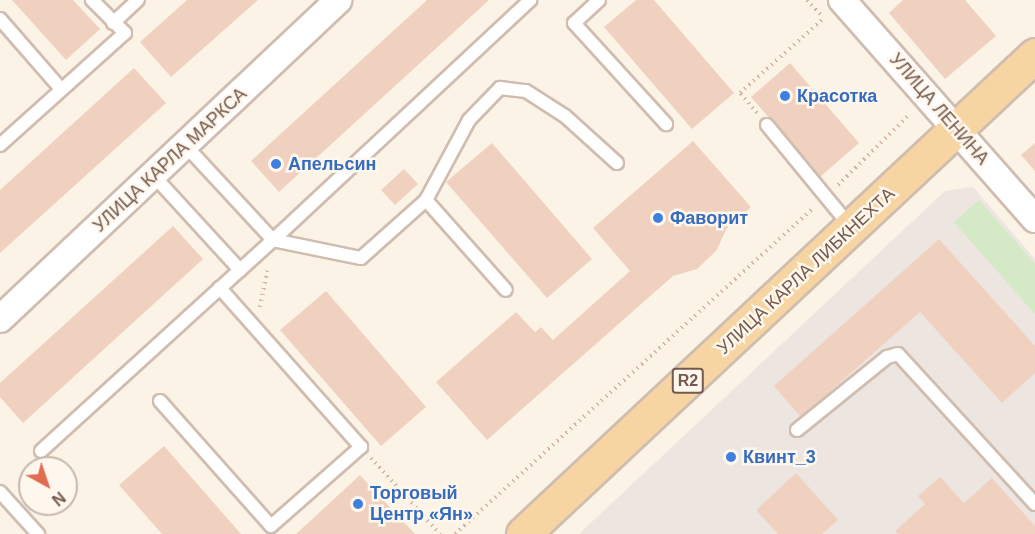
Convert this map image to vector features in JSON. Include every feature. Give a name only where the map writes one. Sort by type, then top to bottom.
[{"type":"main road","name":"УЛИЦА КАРЛА ЛИБКНЕХТА","points":[[523,534],[958,130],[1035,55]]},
{"type":"street","name":"УЛИЦА КАРЛА МАРКСА","points":[[1,317],[339,0]]},
{"type":"street","name":"УЛИЦА ЛЕНИНА","points":[[842,0],[1035,219]]},
{"type":"lane","points":[[0,145],[125,33],[92,0]]},
{"type":"lane","points":[[113,22],[138,0]]},
{"type":"lane","points":[[40,451],[273,240],[530,0]]},
{"type":"lane","points":[[599,0],[574,23],[666,124]]},
{"type":"lane","points":[[0,19],[61,89]]},
{"type":"lane","points":[[185,145],[273,240],[361,258],[426,200],[469,120],[500,88],[526,91],[555,109],[617,163]]},
{"type":"lane","points":[[767,125],[852,228]]},
{"type":"lane","points":[[153,175],[240,270]]},
{"type":"lane","points":[[426,200],[506,290]]},
{"type":"lane","points":[[160,401],[271,526],[361,447],[220,288]]},
{"type":"lane","points":[[797,430],[887,357],[898,354],[1035,504]]},
{"type":"lane","points":[[0,492],[38,534]]},
{"type":"path","points":[[807,0],[831,27]]},
{"type":"path","points":[[767,125],[740,93],[824,18]]},
{"type":"path","points":[[455,534],[912,118],[904,110]]},
{"type":"path","points":[[256,327],[273,240]]},
{"type":"path","points":[[361,447],[440,534]]},
{"type":"shaded area","points":[[973,187],[1035,259],[1035,534],[579,534],[945,191]]},
{"type":"green space","points":[[979,200],[1035,264],[1035,314],[954,222]]},
{"type":"building","points":[[12,0],[73,0],[100,29],[66,60]]},
{"type":"building","points":[[187,0],[258,0],[171,77],[140,42]]},
{"type":"building","points":[[427,0],[489,0],[279,192],[251,161]]},
{"type":"building","points":[[636,0],[654,0],[734,93],[692,129],[604,27]]},
{"type":"building","points":[[903,0],[965,0],[996,36],[945,79],[889,13]]},
{"type":"building","points":[[790,63],[859,143],[820,177],[751,97]]},
{"type":"building","points":[[134,68],[166,103],[0,253],[0,190]]},
{"type":"building","points":[[693,141],[751,207],[727,228],[716,251],[697,269],[673,276],[487,440],[436,382],[516,312],[535,332],[541,327],[553,340],[630,271],[593,228]]},
{"type":"building","points":[[492,143],[592,259],[547,298],[446,182]]},
{"type":"building","points":[[1035,143],[1035,171],[1021,155]]},
{"type":"building","points":[[404,169],[418,184],[395,205],[381,190]]},
{"type":"building","points":[[173,226],[203,259],[23,423],[0,397],[0,383]]},
{"type":"building","points":[[939,239],[1035,346],[1035,373],[1002,403],[920,312],[801,417],[774,386]]},
{"type":"building","points":[[326,291],[426,407],[381,446],[280,330]]},
{"type":"building","points":[[164,446],[241,534],[162,534],[119,485]]},
{"type":"building","points":[[796,473],[838,520],[822,534],[778,534],[756,510]]},
{"type":"building","name":"Торговый Центр «Ян»","points":[[360,475],[415,534],[296,534]]},
{"type":"building","points":[[940,477],[964,503],[992,478],[1035,526],[1035,534],[898,534],[895,531],[925,504],[918,496]]},
{"type":"place","name":"Красотка","points":[[785,96]]},
{"type":"place","name":"Апельсин","points":[[276,164]]},
{"type":"place","name":"Фаворит","points":[[658,218]]},
{"type":"place","name":"Квинт_3","points":[[731,457]]},
{"type":"place","name":"Торговый Центр «Ян»","points":[[358,504]]}]
